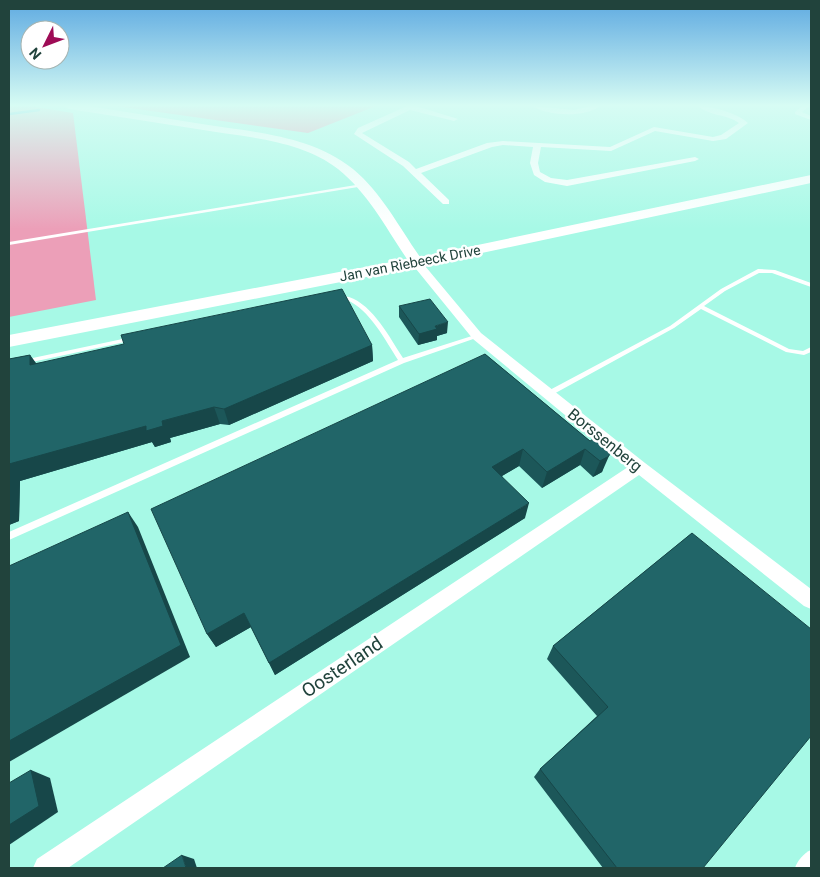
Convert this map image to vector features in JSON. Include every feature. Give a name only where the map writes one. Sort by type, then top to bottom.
[{"type":"main road","points":[[300,147],[339,164],[362,185],[416,262]]},
{"type":"main road","name":"Jan van Riebeeck Drive","points":[[9,341],[416,262],[811,179]]},
{"type":"street","points":[[379,147],[416,172],[446,202]]},
{"type":"street","points":[[416,172],[487,147]]},
{"type":"street","points":[[537,147],[534,170],[538,174],[556,182],[567,183],[695,160]]},
{"type":"street","points":[[591,147],[615,147]]},
{"type":"street","name":"Borssenberg","points":[[416,262],[477,336],[639,467],[811,600]]},
{"type":"street","name":"Oosterland","points":[[46,868],[639,467]]},
{"type":"lane","points":[[9,244],[362,185]]},
{"type":"lane","points":[[548,394],[672,327],[723,290],[758,271],[773,271],[811,286]]},
{"type":"lane","points":[[328,298],[341,296],[350,299],[364,308],[402,361]]},
{"type":"lane","points":[[701,307],[788,351],[804,354],[811,348]]},
{"type":"lane","points":[[9,364],[144,336]]},
{"type":"lane","points":[[9,536],[402,361],[477,336]]},
{"type":"lane","points":[[801,868],[811,856]]},
{"type":"shaded area","points":[[9,147],[77,147],[96,300],[9,317]]},
{"type":"building","points":[[342,289],[372,345],[224,409],[214,407],[162,421],[163,426],[146,431],[146,426],[9,464],[9,359],[30,355],[30,365],[124,344],[121,335]]},
{"type":"building","points":[[430,299],[448,322],[435,326],[437,329],[419,334],[399,306]]},
{"type":"building","points":[[485,354],[590,441],[600,435],[611,443],[609,456],[600,461],[585,449],[547,472],[523,449],[492,467],[529,503],[269,663],[244,613],[207,634],[151,509]]},
{"type":"building","points":[[128,512],[181,645],[9,741],[9,566]]},
{"type":"building","points":[[692,533],[811,629],[811,736],[703,868],[617,868],[540,769],[608,707],[553,646]]},
{"type":"building","points":[[31,770],[39,806],[9,825],[9,783]]},
{"type":"building","points":[[182,855],[186,868],[163,868]]}]
